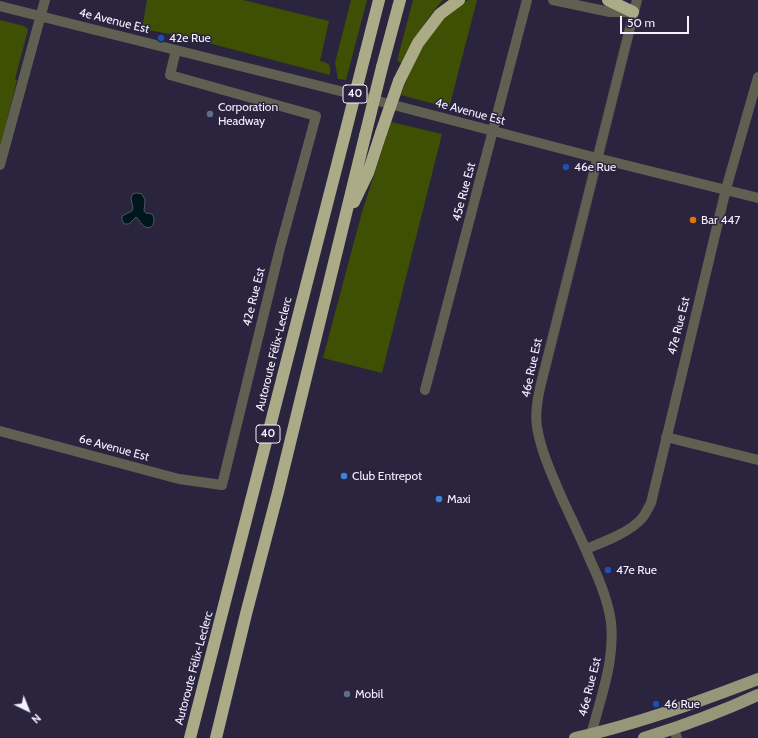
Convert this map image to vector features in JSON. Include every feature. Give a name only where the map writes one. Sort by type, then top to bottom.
[{"type":"highway","name":"Autoroute Félix-Leclerc","points":[[190,738],[379,0]]},
{"type":"highway","name":"40","points":[[216,738],[246,614],[284,471],[365,136],[400,0]]},
{"type":"highway","points":[[343,226],[368,173],[400,81],[418,43],[440,14],[459,0]]},
{"type":"highway","points":[[608,0],[633,12]]},
{"type":"main road","points":[[575,738],[590,736],[698,702],[758,679]]},
{"type":"main road","points":[[644,738],[675,734],[758,695]]},
{"type":"street","points":[[0,165],[45,0]]},
{"type":"street","name":"45e Rue Est","points":[[426,390],[527,0]]},
{"type":"street","points":[[553,0],[610,12],[633,12]]},
{"type":"street","name":"46e Rue Est","points":[[590,736],[611,658],[611,622],[607,602],[601,584],[553,478],[542,449],[537,426],[537,409],[540,386],[637,0]]},
{"type":"street","name":"4e Avenue Est","points":[[0,6],[758,198]]},
{"type":"street","name":"42e Rue Est","points":[[176,50],[170,75],[316,116],[280,248],[222,485]]},
{"type":"street","name":"47e Rue Est","points":[[586,549],[626,531],[643,517],[651,503],[726,189],[758,77]]},
{"type":"street","name":"6e Avenue Est","points":[[0,431],[179,479],[222,485]]},
{"type":"street","points":[[666,437],[758,460]]},
{"type":"green space","points":[[147,0],[243,0],[329,21],[320,61],[329,65],[330,75],[182,36],[142,29]]},
{"type":"green space","points":[[351,0],[367,0],[346,80],[338,79],[335,63]]},
{"type":"green space","points":[[413,0],[443,0],[426,22],[402,63],[397,61]]},
{"type":"green space","points":[[469,0],[477,0],[449,108],[401,95],[407,78],[424,44],[444,16],[459,3]]},
{"type":"green space","points":[[0,20],[24,26],[28,30],[15,79],[17,80],[0,148]]},
{"type":"green space","points":[[391,122],[442,134],[382,373],[323,358],[362,212]]},
{"type":"water","points":[[133,194],[142,194],[145,200],[144,211],[152,214],[153,216],[154,222],[152,226],[148,228],[145,227],[136,217],[129,224],[124,224],[122,220],[122,216],[132,211],[133,208],[131,198]]},
{"type":"place","name":"42e Rue","points":[[161,38]]},
{"type":"place","name":"Corporation Headway","points":[[210,114]]},
{"type":"place","name":"46e Rue","points":[[566,167]]},
{"type":"place","name":"Bar 447","points":[[693,220]]},
{"type":"place","name":"Club Entrepot","points":[[344,476]]},
{"type":"place","name":"Maxi","points":[[439,499]]},
{"type":"place","name":"47e Rue","points":[[608,570]]},
{"type":"place","name":"Mobil","points":[[347,694]]},
{"type":"place","name":"46 Rue","points":[[656,704]]}]
